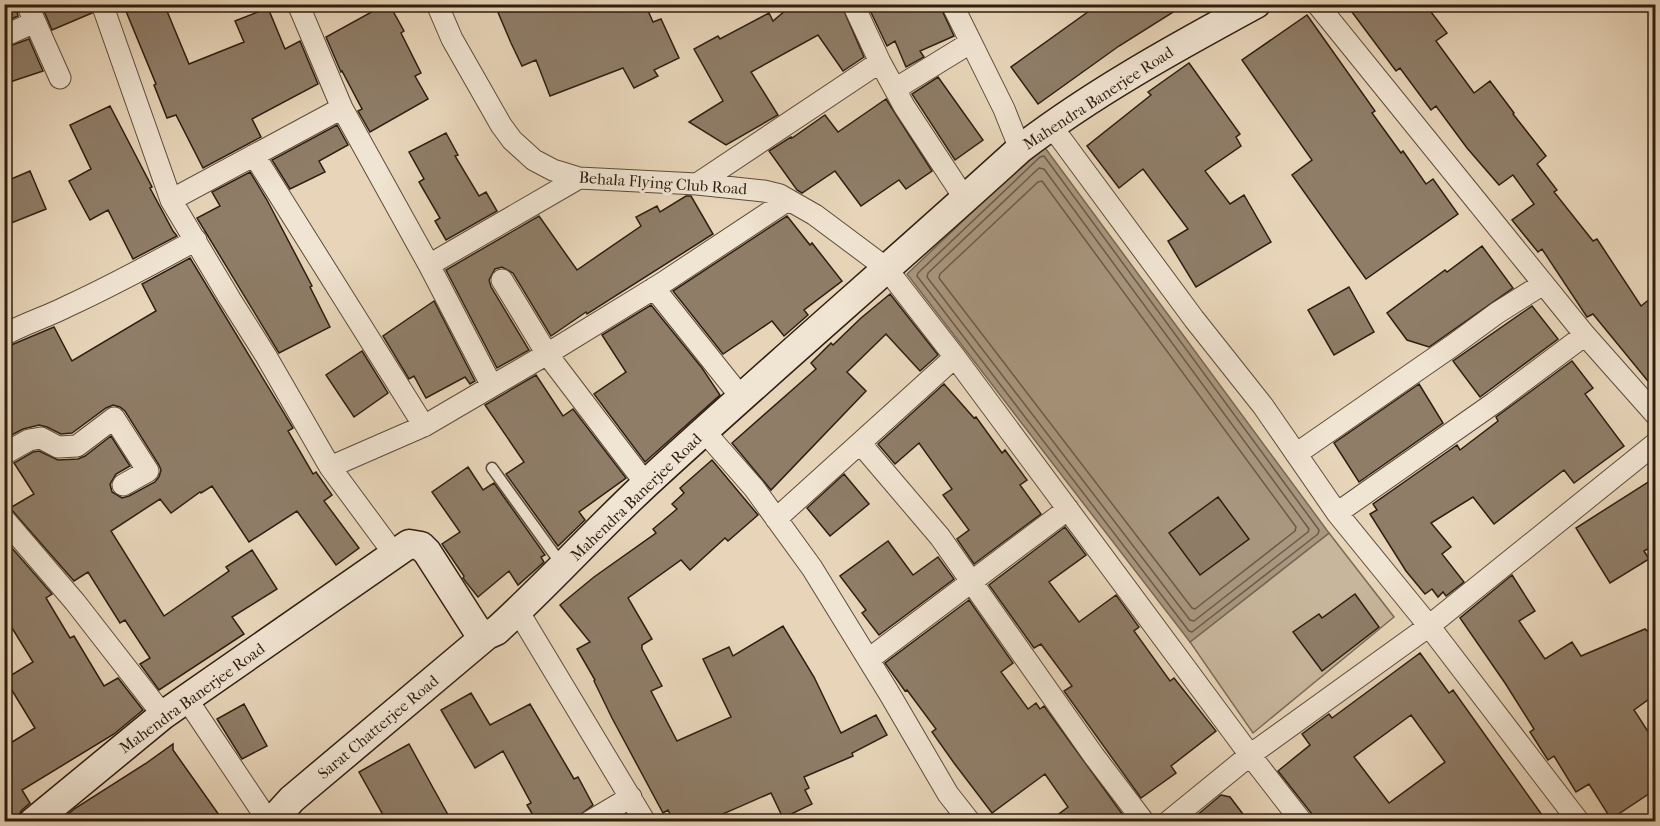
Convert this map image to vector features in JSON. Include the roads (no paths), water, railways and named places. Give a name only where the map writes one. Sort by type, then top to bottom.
[{"type":"street","points":[[102,4],[171,200],[330,467],[395,555]]},
{"type":"street","points":[[298,4],[342,108],[429,265],[492,386]]},
{"type":"street","name":"Behala Flying Club Road","points":[[437,4],[452,39],[501,125],[512,140],[534,160],[553,170],[579,178],[697,184],[764,191],[780,195],[815,215],[886,268],[1302,822]]},
{"type":"street","points":[[853,4],[895,89],[965,199]]},
{"type":"street","points":[[952,4],[1004,109],[1020,149]]},
{"type":"street","name":"Mahendra Banerjee Road","points":[[33,822],[163,715],[409,544],[421,546],[427,552],[477,630],[487,635],[496,631],[564,567],[646,484],[1020,149],[1049,126],[1182,44],[1256,4]]},
{"type":"street","points":[[1317,4],[1585,335],[1656,415]]},
{"type":"street","points":[[4,36],[31,13],[60,78]]},
{"type":"street","points":[[895,89],[970,43]]},
{"type":"street","points":[[697,184],[880,62]]},
{"type":"street","points":[[171,200],[342,108]]},
{"type":"street","points":[[1049,126],[1194,319],[1263,406],[1337,513],[1428,626],[1579,822]]},
{"type":"street","points":[[254,154],[424,426]]},
{"type":"street","points":[[429,265],[579,178]]},
{"type":"street","points":[[330,467],[424,426],[654,288],[788,200]]},
{"type":"street","points":[[4,335],[112,285],[196,240]]},
{"type":"street","points":[[502,280],[547,354],[646,484]]},
{"type":"street","points":[[1296,454],[1497,313],[1543,284]]},
{"type":"street","points":[[654,288],[741,397]]},
{"type":"street","points":[[1337,513],[1494,403],[1585,335]]},
{"type":"street","points":[[777,519],[955,357]]},
{"type":"street","points":[[4,454],[28,440],[41,438],[58,447],[77,446],[114,418],[148,471],[123,485]]},
{"type":"street","points":[[704,431],[754,488],[812,568],[869,659],[948,794],[970,822]]},
{"type":"street","points":[[1168,822],[1250,755],[1428,626],[1656,442]]},
{"type":"street","points":[[860,443],[940,537],[1144,822]]},
{"type":"street","points":[[869,659],[1068,509]]},
{"type":"street","points":[[4,519],[75,602],[163,715]]},
{"type":"street","points":[[518,611],[645,822]]},
{"type":"street","name":"Sarat Chatterjee Road","points":[[270,822],[292,799],[487,635]]},
{"type":"street","points":[[186,698],[270,822]]},
{"type":"street","points":[[589,822],[631,797]]},
{"type":"lane","points":[[492,468],[564,567]]},
{"type":"water","points":[[1043,145],[1329,533],[1190,642],[907,274]]}]
